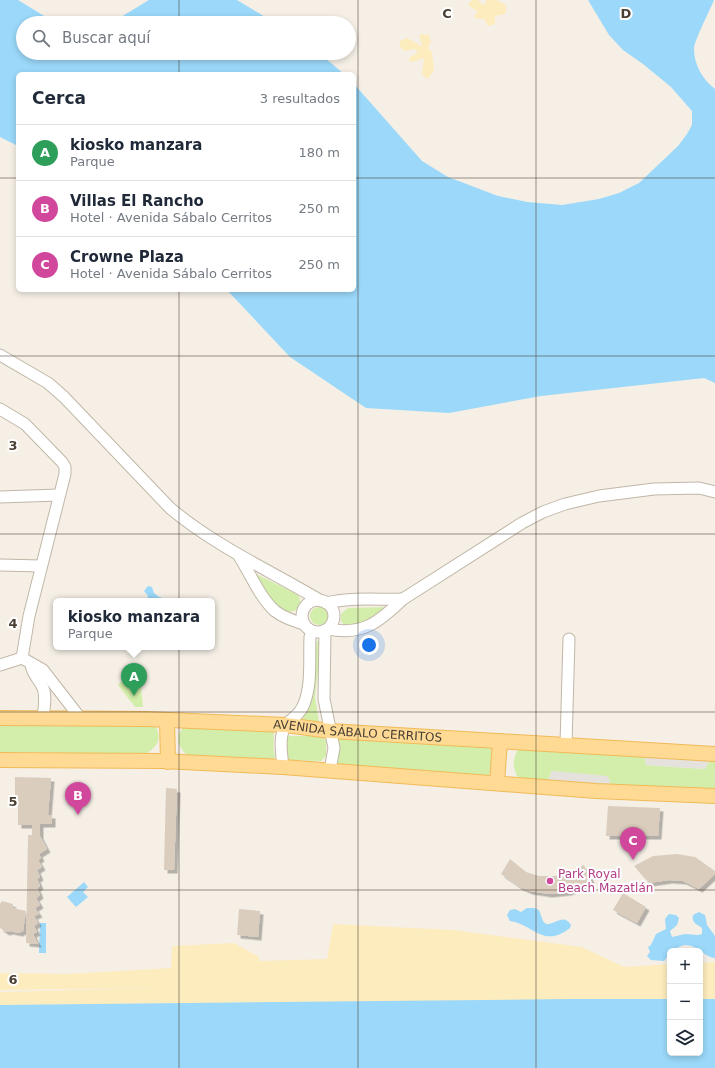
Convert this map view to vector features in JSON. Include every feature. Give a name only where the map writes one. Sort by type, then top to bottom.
[{"type":"main road","name":"AVENIDA SÁBALO CERRITOS","points":[[0,718],[167,720],[286,725],[330,731],[715,754]]},
{"type":"main road","points":[[167,720],[168,762]]},
{"type":"main road","points":[[496,784],[500,741]]},
{"type":"main road","points":[[0,760],[168,762],[283,767],[596,792],[715,796]]},
{"type":"street","points":[[0,355],[48,383],[101,435],[183,520],[239,555],[324,602],[333,610],[333,621],[326,630],[324,699],[334,748],[330,770]]},
{"type":"street","points":[[0,409],[25,424],[62,462],[65,467],[65,474],[29,616],[26,661]]},
{"type":"street","points":[[239,555],[267,601],[275,611],[308,627],[348,632],[363,629],[387,614],[403,599],[522,523],[543,512],[565,504],[599,496],[654,489],[699,488],[715,492]]},
{"type":"street","points":[[0,497],[59,495]]},
{"type":"street","points":[[0,565],[41,566]]},
{"type":"street","points":[[283,767],[281,746],[286,725],[299,715],[308,694],[310,637],[308,627],[302,614],[304,609],[311,602],[324,602],[343,599],[403,599]]},
{"type":"street","points":[[566,744],[569,639]]},
{"type":"street","points":[[0,665],[26,661],[38,666],[48,684],[81,719]]},
{"type":"street","points":[[43,718],[45,694],[48,684]]},
{"type":"green space","points":[[252,572],[297,594],[300,599],[299,608],[290,612],[279,609],[267,597]]},
{"type":"green space","points":[[319,607],[325,610],[328,616],[325,622],[319,625],[313,622],[310,616],[313,610]]},
{"type":"green space","points":[[389,607],[359,627],[345,626],[341,621],[341,614],[348,608]]},
{"type":"green space","points":[[317,641],[321,642],[315,697],[319,722],[302,721],[311,699]]},
{"type":"green space","points":[[139,664],[143,707],[135,707],[118,685]]},
{"type":"green space","points":[[0,721],[154,723],[159,737],[157,744],[146,754],[0,752]]},
{"type":"green space","points":[[188,724],[273,730],[275,757],[272,762],[189,757],[179,745],[178,740],[180,732]]},
{"type":"green space","points":[[286,736],[322,736],[326,741],[326,756],[321,761],[286,760]]},
{"type":"green space","points":[[340,736],[491,745],[494,749],[491,773],[486,776],[338,766],[336,751]]},
{"type":"green space","points":[[519,748],[644,755],[646,765],[705,769],[710,759],[715,760],[715,793],[611,786],[552,771],[548,780],[523,779],[517,776],[514,768],[514,758]]},
{"type":"sand","points":[[472,0],[478,0],[483,5],[486,3],[486,0],[496,0],[506,5],[506,12],[505,14],[495,16],[495,24],[488,26],[484,19],[474,18],[477,11],[468,5]]},
{"type":"sand","points":[[421,34],[429,35],[431,42],[428,48],[432,52],[434,70],[428,79],[422,75],[424,58],[412,62],[409,61],[410,57],[417,53],[417,50],[413,49],[404,51],[400,47],[400,41],[407,38],[421,46],[422,44],[419,37]]},
{"type":"sand","points":[[333,924],[453,930],[582,947],[624,967],[667,964],[667,999],[0,1005],[0,992],[161,988],[0,990],[0,973],[68,974],[171,968],[172,946],[234,943],[259,957],[259,961],[327,959]]},
{"type":"sand","points":[[715,962],[715,999],[703,999],[703,963]]},
{"type":"shaded area","points":[[644,755],[710,759],[705,769],[646,765]]},
{"type":"shaded area","points":[[552,771],[608,776],[611,786],[548,780]]},
{"type":"water","points":[[0,0],[18,0],[44,16],[16,16],[16,60],[327,60],[342,72],[16,72],[16,145],[0,137]]},
{"type":"water","points":[[149,0],[237,0],[263,16],[123,16]]},
{"type":"water","points":[[588,0],[714,0],[699,33],[694,49],[694,55],[697,66],[703,77],[715,89],[715,383],[704,378],[541,396],[449,413],[366,408],[290,357],[229,292],[356,292],[356,86],[422,161],[448,177],[498,196],[527,202],[562,205],[599,199],[619,193],[639,183],[678,146],[687,134],[692,125],[692,111],[671,87],[623,50],[609,35]]},
{"type":"water","points":[[148,586],[152,587],[154,593],[161,598],[148,598],[148,596],[144,591]]},
{"type":"water","points":[[84,882],[88,887],[83,892],[88,897],[76,907],[67,897]]},
{"type":"water","points":[[527,908],[539,910],[543,921],[546,924],[563,919],[571,925],[570,928],[561,934],[545,936],[538,934],[518,923],[510,921],[507,915],[510,910],[515,909],[521,912]]},
{"type":"water","points":[[699,912],[705,915],[707,925],[715,936],[715,958],[703,953],[703,948],[696,948],[685,945],[678,948],[667,948],[667,958],[664,961],[651,960],[647,956],[650,952],[648,947],[651,945],[656,934],[666,929],[665,919],[669,914],[676,915],[679,918],[677,925],[670,931],[672,937],[685,934],[702,934],[702,928],[695,923],[693,920],[693,915]]},
{"type":"water","points":[[40,923],[46,923],[46,953],[39,953]]},
{"type":"water","points":[[667,999],[667,1056],[703,1056],[703,999],[715,999],[715,1068],[0,1068],[0,1005]]},
{"type":"building","points":[[15,777],[51,778],[48,815],[52,815],[52,824],[40,824],[40,836],[47,849],[39,854],[41,858],[38,860],[42,867],[37,870],[40,877],[37,879],[40,886],[37,888],[40,895],[36,898],[40,905],[35,908],[39,914],[34,916],[38,923],[34,926],[37,932],[33,934],[38,944],[26,943],[28,835],[32,835],[32,825],[18,825],[18,801],[15,801]]},
{"type":"building","points":[[166,788],[177,789],[174,870],[164,870]]},
{"type":"building","points":[[608,806],[660,808],[658,836],[606,836]]},
{"type":"building","points":[[677,854],[695,857],[715,871],[715,874],[699,889],[683,881],[669,880],[649,883],[634,866],[653,856]]},
{"type":"building","points":[[510,859],[526,872],[539,876],[565,874],[584,865],[591,880],[585,885],[568,892],[549,894],[529,891],[520,887],[501,874]]},
{"type":"building","points":[[623,893],[646,907],[637,923],[613,910]]},
{"type":"building","points":[[2,901],[13,904],[13,908],[26,911],[23,931],[19,933],[10,931],[6,932],[0,928],[0,904]]},
{"type":"building","points":[[239,909],[260,911],[258,937],[237,935]]},
{"type":"place","name":"kiosko manzara","points":[[134,696]]},
{"type":"place","name":"Villas El Rancho","points":[[78,815]]},
{"type":"place","name":"Crowne Plaza","points":[[633,860]]},
{"type":"place","name":"Park Royal Beach Mazatlán","points":[[550,881]]}]
